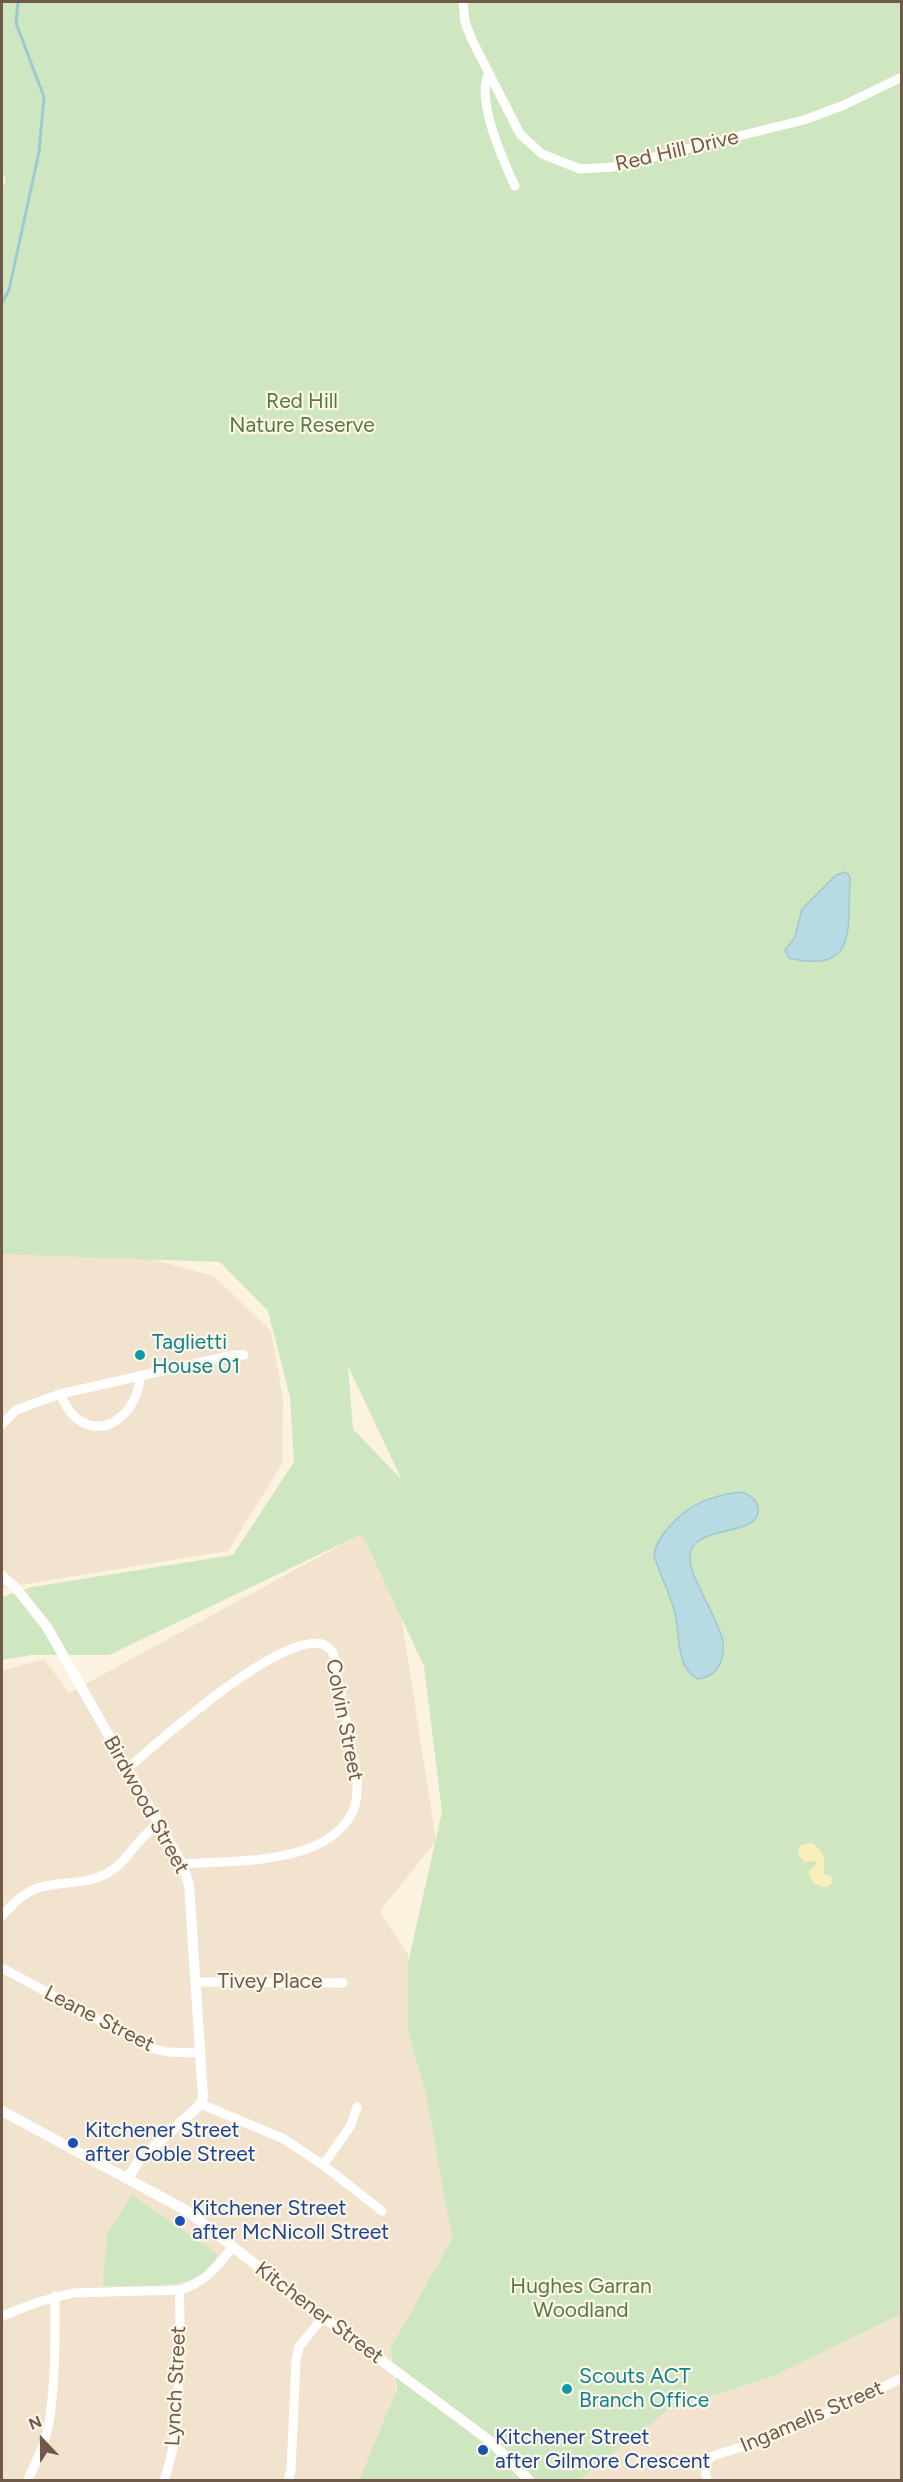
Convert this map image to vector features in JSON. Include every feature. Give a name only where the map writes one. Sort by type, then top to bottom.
[{"type":"street","name":"Red Hill Drive","points":[[463,2],[468,33],[515,126],[529,143],[543,154],[580,169],[595,169],[645,160],[804,120],[844,105],[902,77]]},
{"type":"street","points":[[489,73],[485,90],[491,123],[514,186]]},
{"type":"street","points":[[2,1424],[16,1410],[60,1394],[233,1355],[244,1355]]},
{"type":"street","points":[[60,1394],[70,1412],[85,1424],[114,1423],[126,1415],[135,1401],[140,1389],[140,1375]]},
{"type":"street","name":"Birdwood Street","points":[[2,1576],[16,1588],[47,1628],[182,1864],[189,1884],[197,1982],[203,2096],[201,2104]]},
{"type":"street","name":"Colvin Street","points":[[128,1768],[196,1710],[252,1669],[311,1643],[324,1644],[333,1652],[357,1777],[357,1794],[353,1812],[343,1827],[329,1839],[291,1854],[182,1864]]},
{"type":"street","points":[[2,1916],[25,1895],[39,1888],[91,1880],[107,1874],[122,1862],[153,1828],[160,1824]]},
{"type":"street","name":"Leane Street","points":[[2,1968],[151,2048],[167,2052],[201,2053]]},
{"type":"street","name":"Tivey Place","points":[[197,1982],[343,1983]]},
{"type":"street","points":[[128,2178],[140,2159],[201,2104],[284,2139],[323,2164],[382,2211]]},
{"type":"street","points":[[323,2164],[350,2127],[357,2107]]},
{"type":"street","name":"Kitchener Street","points":[[2,2111],[187,2211],[232,2248],[490,2441],[529,2481]]},
{"type":"street","points":[[2,2316],[55,2296],[108,2291],[179,2290],[202,2281],[232,2248]]},
{"type":"street","name":"Lynch Street","points":[[164,2481],[173,2455],[177,2430],[179,2290]]},
{"type":"street","points":[[28,2481],[47,2430],[55,2367],[55,2296]]},
{"type":"street","points":[[288,2481],[291,2470],[296,2361],[299,2348],[323,2317]]},
{"type":"street","name":"Ingamells Street","points":[[707,2481],[705,2468],[707,2461],[713,2456],[787,2432],[902,2378]]},
{"type":"shaded area","points":[[2,1254],[143,1257],[214,1276],[271,1331],[283,1399],[282,1464],[228,1551],[2,1588]]},
{"type":"shaded area","points":[[370,1529],[389,1537],[436,1841],[380,1911],[408,1955],[408,2032],[426,2095],[452,2239],[390,2349],[396,2392],[359,2480],[2,2480],[2,1671],[44,1659],[69,1693]]},
{"type":"shaded area","points":[[901,2314],[901,2480],[579,2480],[668,2410],[774,2376]]},
{"type":"green space","points":[[2,2],[901,2],[901,2314],[774,2376],[668,2410],[579,2480],[359,2480],[397,2389],[390,2349],[452,2239],[426,2095],[408,2032],[408,1963],[442,1812],[424,1666],[362,1534],[109,1655],[32,1655],[2,1660],[2,1597],[32,1587],[233,1555],[294,1462],[290,1397],[268,1311],[220,1262],[2,1254],[2,190],[6,178],[2,174]],"holes":[[[348,1366],[401,1479],[353,1429]]]},
{"type":"green space","points":[[132,2195],[217,2254],[211,2267],[199,2276],[168,2285],[103,2286],[107,2234]]},
{"type":"sand","points":[[812,1843],[823,1856],[823,1873],[832,1877],[832,1883],[828,1887],[817,1885],[810,1878],[809,1871],[816,1861],[805,1862],[799,1857],[798,1850],[801,1845]]},
{"type":"water","points":[[845,872],[850,879],[848,930],[845,943],[838,953],[828,960],[812,961],[789,958],[785,950],[795,937],[802,909],[836,875]]},
{"type":"water","points":[[740,1492],[755,1500],[758,1510],[754,1520],[739,1528],[706,1537],[697,1542],[692,1549],[690,1559],[693,1573],[719,1628],[723,1642],[723,1655],[715,1671],[705,1678],[698,1679],[690,1673],[682,1658],[674,1610],[654,1556],[657,1544],[664,1533],[684,1512],[701,1502]]},
{"type":"waterway","points":[[2,303],[9,290],[39,152],[44,97],[16,23],[18,2]]},
{"type":"place","name":"Taglietti House 01","points":[[140,1355]]},
{"type":"place","name":"Kitchener Street after Goble Street","points":[[73,2143]]},
{"type":"place","name":"Kitchener Street after McNicoll Street","points":[[180,2221]]},
{"type":"place","name":"Scouts ACT Branch Office","points":[[567,2389]]},
{"type":"place","name":"Kitchener Street after Gilmore Crescent","points":[[483,2450]]},
{"type":"park label","name":"Red Hill Nature Reserve","points":[[302,414]]},
{"type":"park label","name":"Hughes Garran Woodland","points":[[581,2299]]}]
